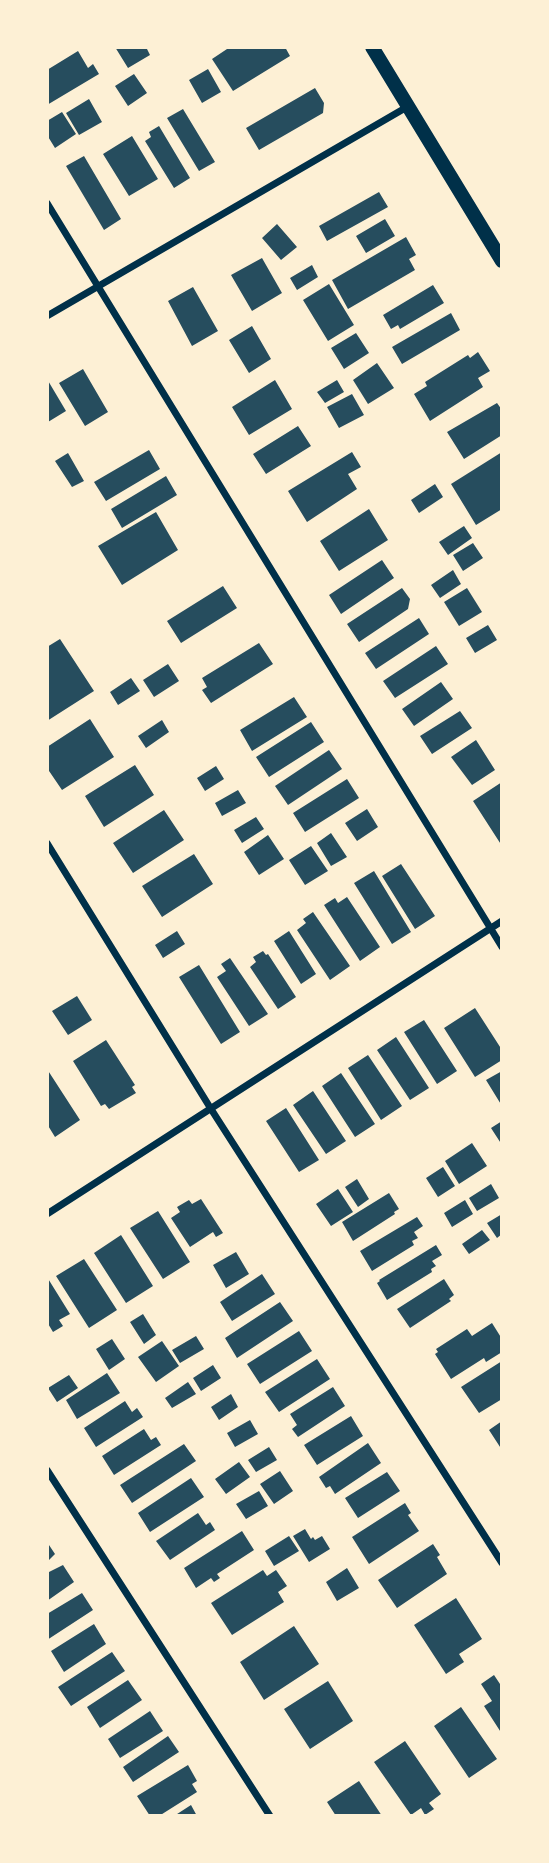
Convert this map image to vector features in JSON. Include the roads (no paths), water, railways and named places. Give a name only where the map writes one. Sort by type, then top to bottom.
[{"type":"main road","points":[[372,47],[502,261]]},
{"type":"street","points":[[47,316],[407,107]]},
{"type":"street","points":[[47,203],[502,947]]},
{"type":"street","points":[[47,843],[211,1109],[502,1563]]},
{"type":"street","points":[[47,1214],[502,921]]},
{"type":"street","points":[[47,1470],[270,1816]]}]
